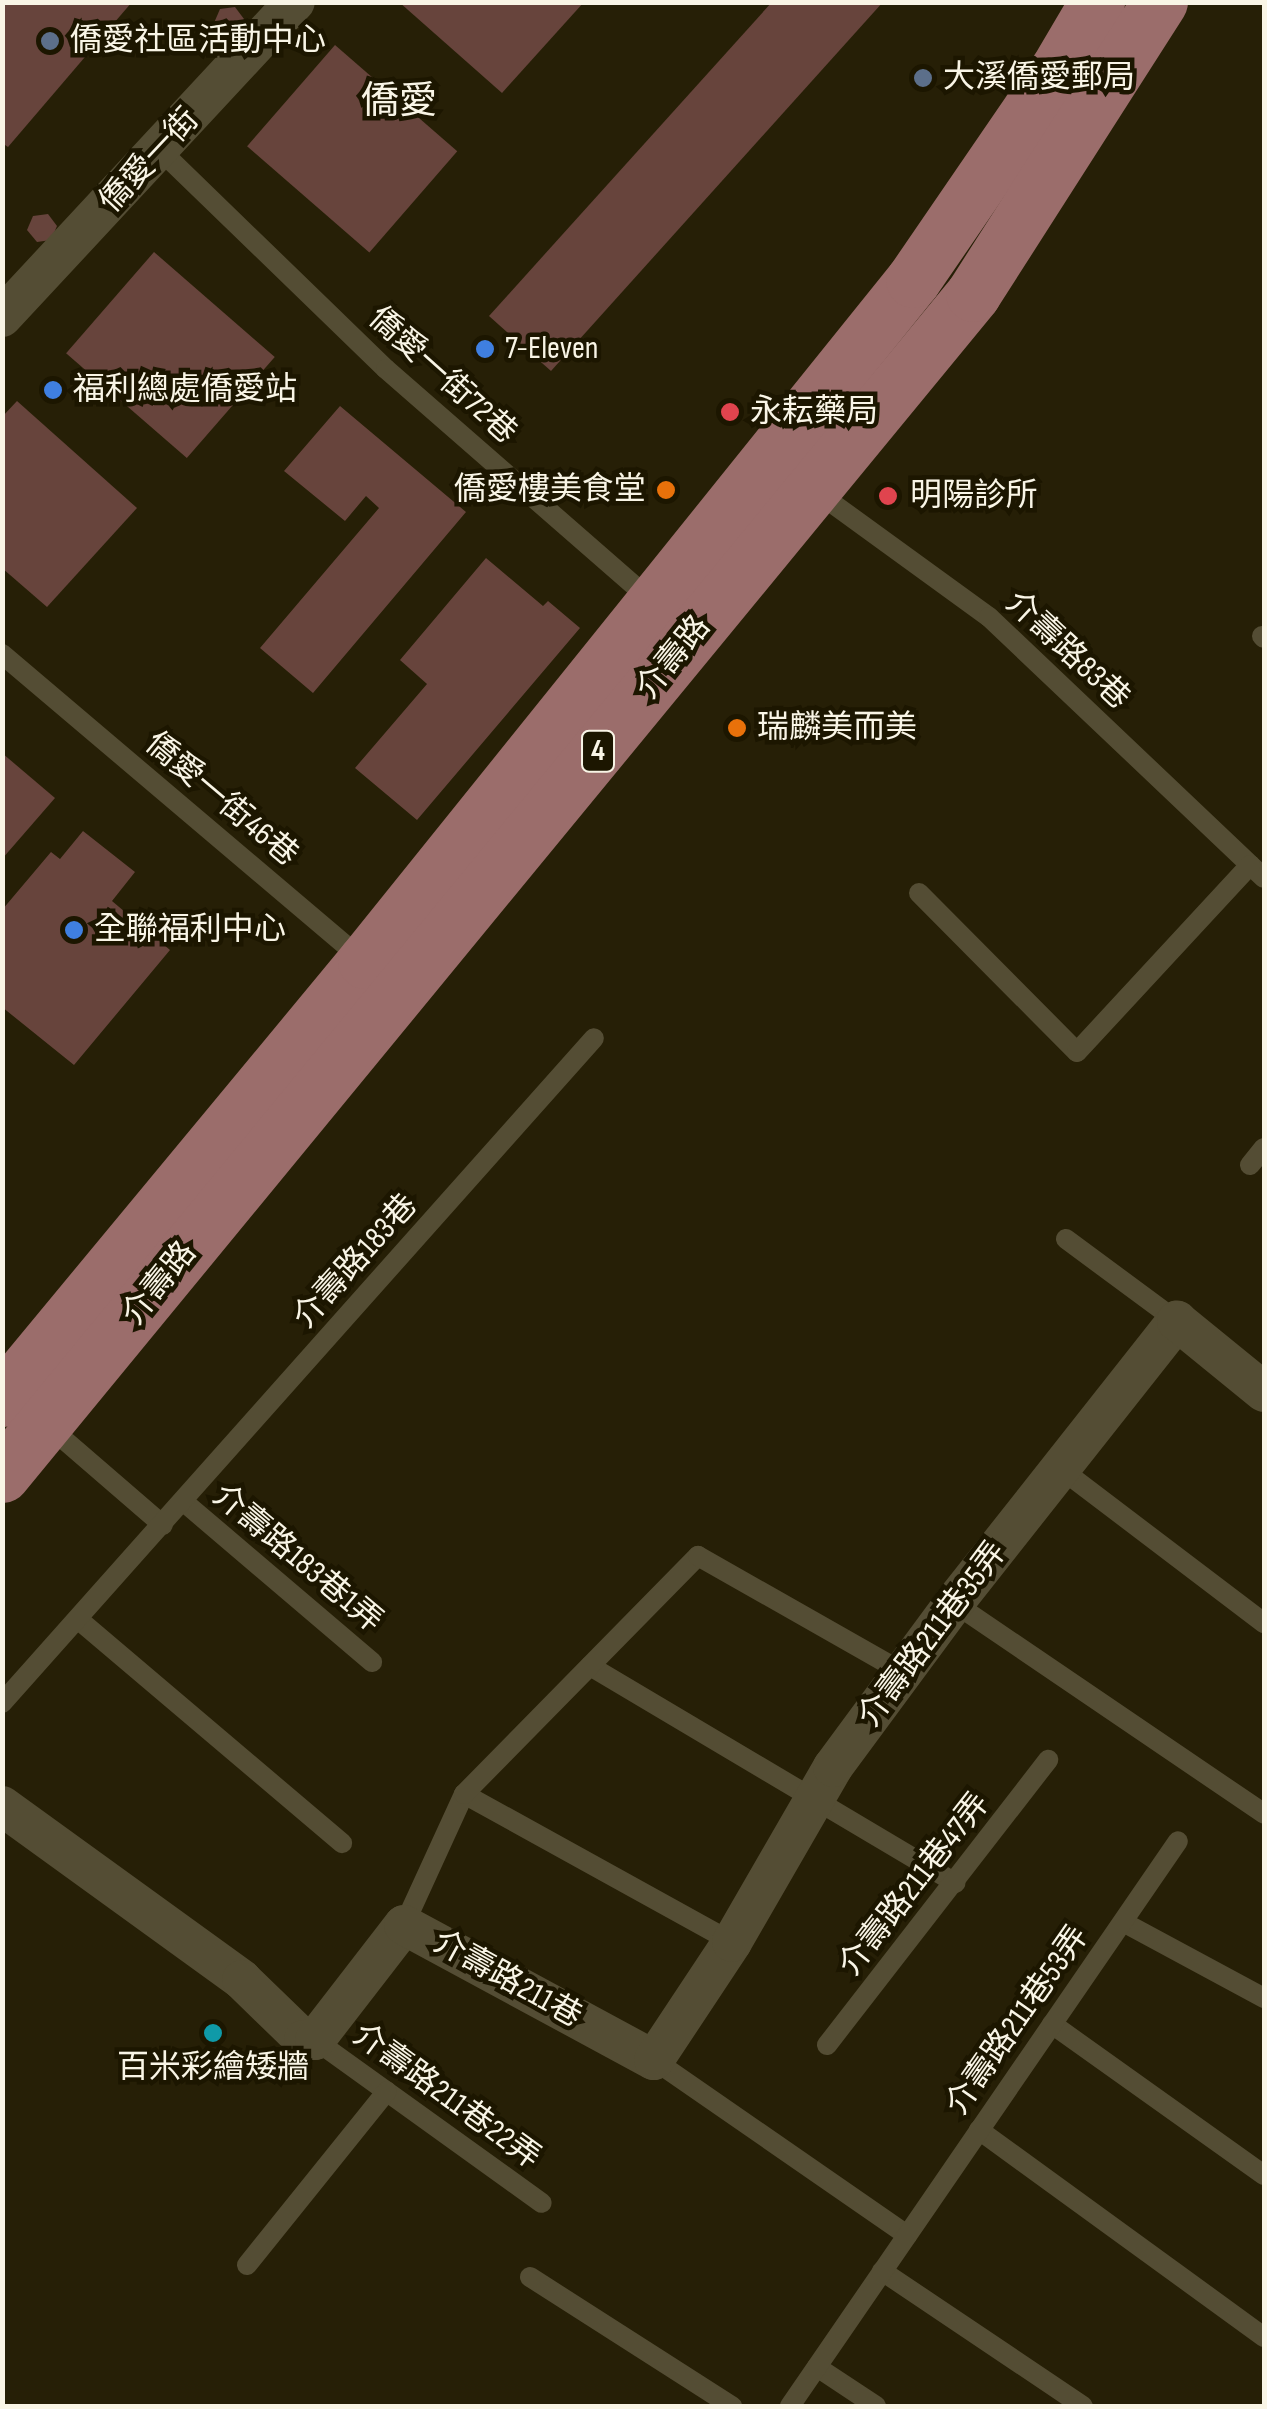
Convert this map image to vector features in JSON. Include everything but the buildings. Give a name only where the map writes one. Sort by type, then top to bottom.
[{"type":"main road","name":"介壽路","points":[[2,1474],[24,1411],[672,620],[1058,70],[1098,2]]},
{"type":"main road","name":"介壽路","points":[[672,620],[812,489],[973,294],[1160,2]]},
{"type":"street","name":"僑愛一街","points":[[2,317],[161,151],[295,2]]},
{"type":"street","points":[[1177,1322],[1264,1392]]},
{"type":"street","name":"介壽路211巷35弄","points":[[654,2060],[732,1942],[814,1799],[904,1672],[954,1603],[1177,1322]]},
{"type":"street","points":[[2,1806],[242,1980],[304,2040],[315,2040]]},
{"type":"street","name":"介壽路211巷","points":[[315,2040],[404,1925],[654,2060]]},
{"type":"lane","name":"僑愛一街72巷","points":[[161,151],[386,369],[672,620]]},
{"type":"lane","name":"介壽路83巷","points":[[812,489],[989,617],[1257,871]]},
{"type":"lane","name":"僑愛一街46巷","points":[[2,654],[383,976]]},
{"type":"lane","points":[[919,893],[1077,1052],[1257,871]]},
{"type":"lane","name":"介壽路183巷","points":[[2,1703],[594,1038]]},
{"type":"lane","points":[[1250,1165],[1264,1148]]},
{"type":"lane","points":[[1066,1239],[1177,1322]]},
{"type":"lane","points":[[24,1411],[163,1525]]},
{"type":"lane","points":[[1060,1469],[1264,1624]]},
{"type":"lane","name":"介壽路183巷1弄","points":[[184,1502],[372,1662]]},
{"type":"lane","points":[[404,1925],[464,1794],[698,1556],[904,1672]]},
{"type":"lane","points":[[954,1603],[1264,1814]]},
{"type":"lane","points":[[78,1620],[342,1843]]},
{"type":"lane","points":[[590,1666],[956,1884]]},
{"type":"lane","name":"介壽路211巷47弄","points":[[827,2045],[956,1884],[1048,1760]]},
{"type":"lane","points":[[464,1794],[732,1942]]},
{"type":"lane","name":"介壽路211巷53弄","points":[[790,2406],[1178,1841]]},
{"type":"lane","points":[[1123,1922],[1264,1998]]},
{"type":"lane","points":[[1052,2024],[1264,2175]]},
{"type":"lane","name":"介壽路211巷22弄","points":[[315,2040],[542,2203]]},
{"type":"lane","name":"介壽路211巷","points":[[654,2060],[907,2234]]},
{"type":"lane","points":[[247,2265],[387,2091]]},
{"type":"lane","points":[[979,2130],[1264,2337]]},
{"type":"lane","points":[[882,2271],[1083,2406]]},
{"type":"lane","points":[[530,2277],[732,2406]]},
{"type":"lane","points":[[817,2367],[876,2406]]},
{"type":"place","name":"僑愛社區活動中心","points":[[50,41]]},
{"type":"place","name":"大溪僑愛郵局","points":[[923,78]]},
{"type":"place","name":"7-Eleven","points":[[485,349]]},
{"type":"place","name":"福利總處僑愛站","points":[[53,390]]},
{"type":"place","name":"永耘藥局","points":[[730,412]]},
{"type":"place","name":"僑愛樓美食堂","points":[[666,490]]},
{"type":"place","name":"明陽診所","points":[[888,496]]},
{"type":"place","name":"瑞麟美而美","points":[[737,728]]},
{"type":"place","name":"全聯福利中心","points":[[74,930]]},
{"type":"place","name":"百米彩繪矮牆","points":[[213,2033]]},
{"type":"district","name":"僑愛","points":[[399,102]]}]
